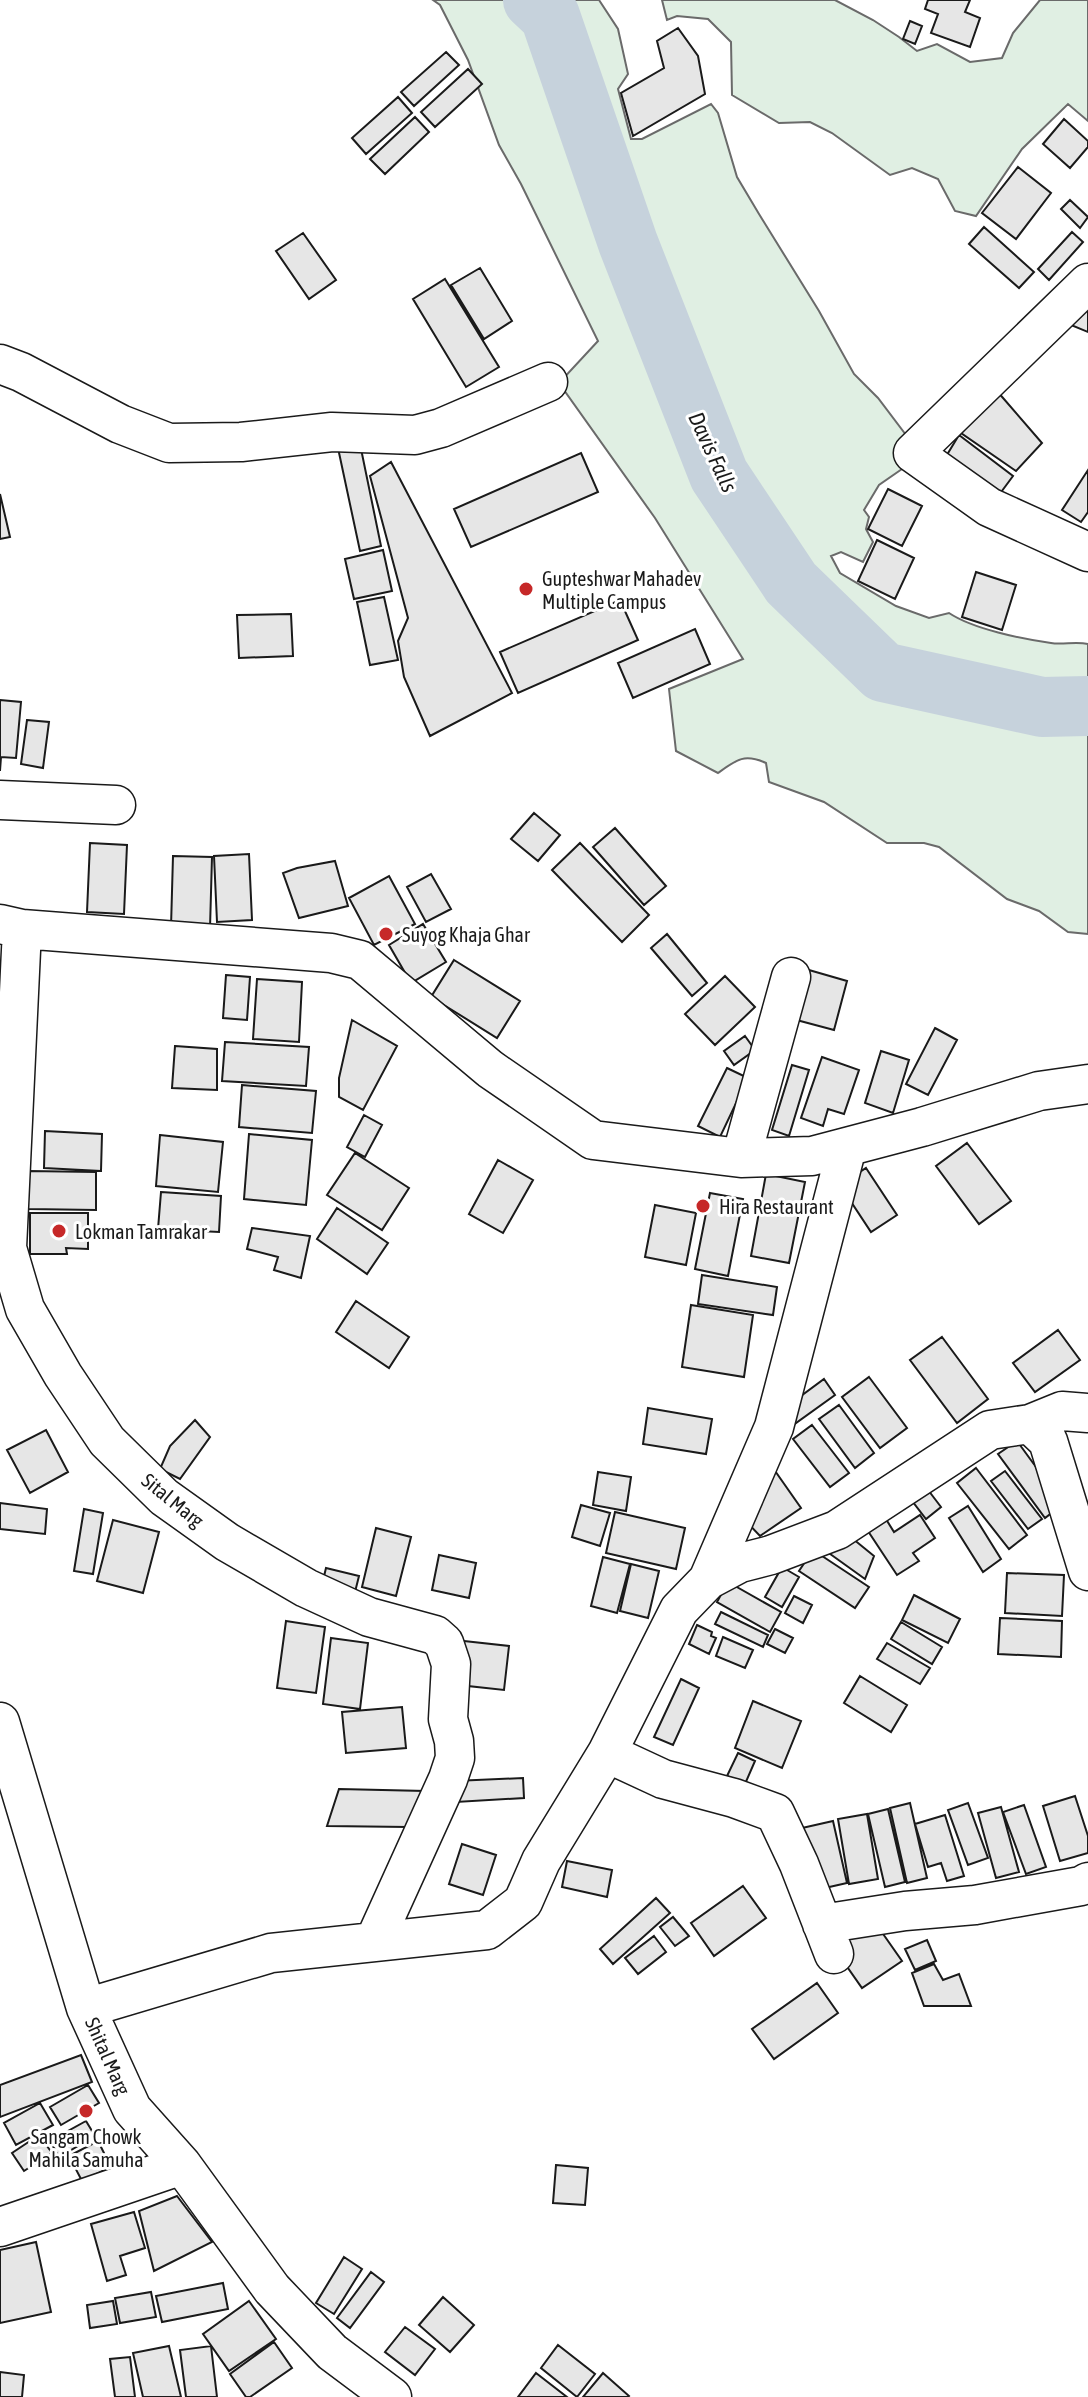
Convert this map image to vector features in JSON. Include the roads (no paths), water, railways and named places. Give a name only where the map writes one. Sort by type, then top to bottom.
[{"type":"street","points":[[1088,283],[913,453],[989,507],[1088,552]]},
{"type":"street","points":[[0,364],[120,424],[169,443],[241,442],[332,432],[415,435],[441,428],[548,382]]},
{"type":"street","points":[[0,800],[116,805]]},
{"type":"street","points":[[11,926],[331,953],[360,960],[490,1069],[593,1140],[741,1158],[812,1156],[922,1127],[1039,1091],[1088,1084]]},
{"type":"street","name":"Sital Marg","points":[[11,926],[7,1248],[25,1309],[63,1375],[107,1441],[164,1497],[227,1542],[319,1594],[369,1617],[435,1635],[444,1643],[451,1664],[448,1719],[455,1758],[374,1942]]},
{"type":"street","points":[[741,1158],[791,977]]},
{"type":"street","points":[[708,1580],[774,1427],[847,1147]]},
{"type":"street","points":[[86,2008],[271,1953],[487,1930],[523,1902],[541,1861],[607,1753],[679,1610],[708,1580],[740,1563],[771,1555],[837,1530],[990,1430],[1030,1424],[1062,1411],[1088,1413]]},
{"type":"street","points":[[1030,1424],[1048,1441],[1088,1571]]},
{"type":"street","name":"Shital Marg","points":[[0,1722],[86,2008],[132,2109],[182,2165],[272,2289],[332,2352],[392,2397]]},
{"type":"street","points":[[607,1753],[663,1779],[734,1798],[775,1813],[828,1939],[905,1911],[975,1905],[1081,1886],[1088,1882]]},
{"type":"street","points":[[0,2227],[182,2165]]},
{"type":"waterway","name":"Davis Falls","points":[[533,0],[550,16],[628,243],[719,475],[791,583],[883,672],[1042,707],[1088,706]]},
{"type":"place","name":"Gupteshwar Mahadev Multiple Campus","points":[[526,589]]},
{"type":"place","name":"Suyog Khaja Ghar","points":[[386,934]]},
{"type":"place","name":"Hira Restaurant","points":[[703,1206]]},
{"type":"place","name":"Lokman Tamrakar","points":[[59,1231]]},
{"type":"place","name":"Sangam Chowk Mahila Samuha","points":[[86,2111]]}]
